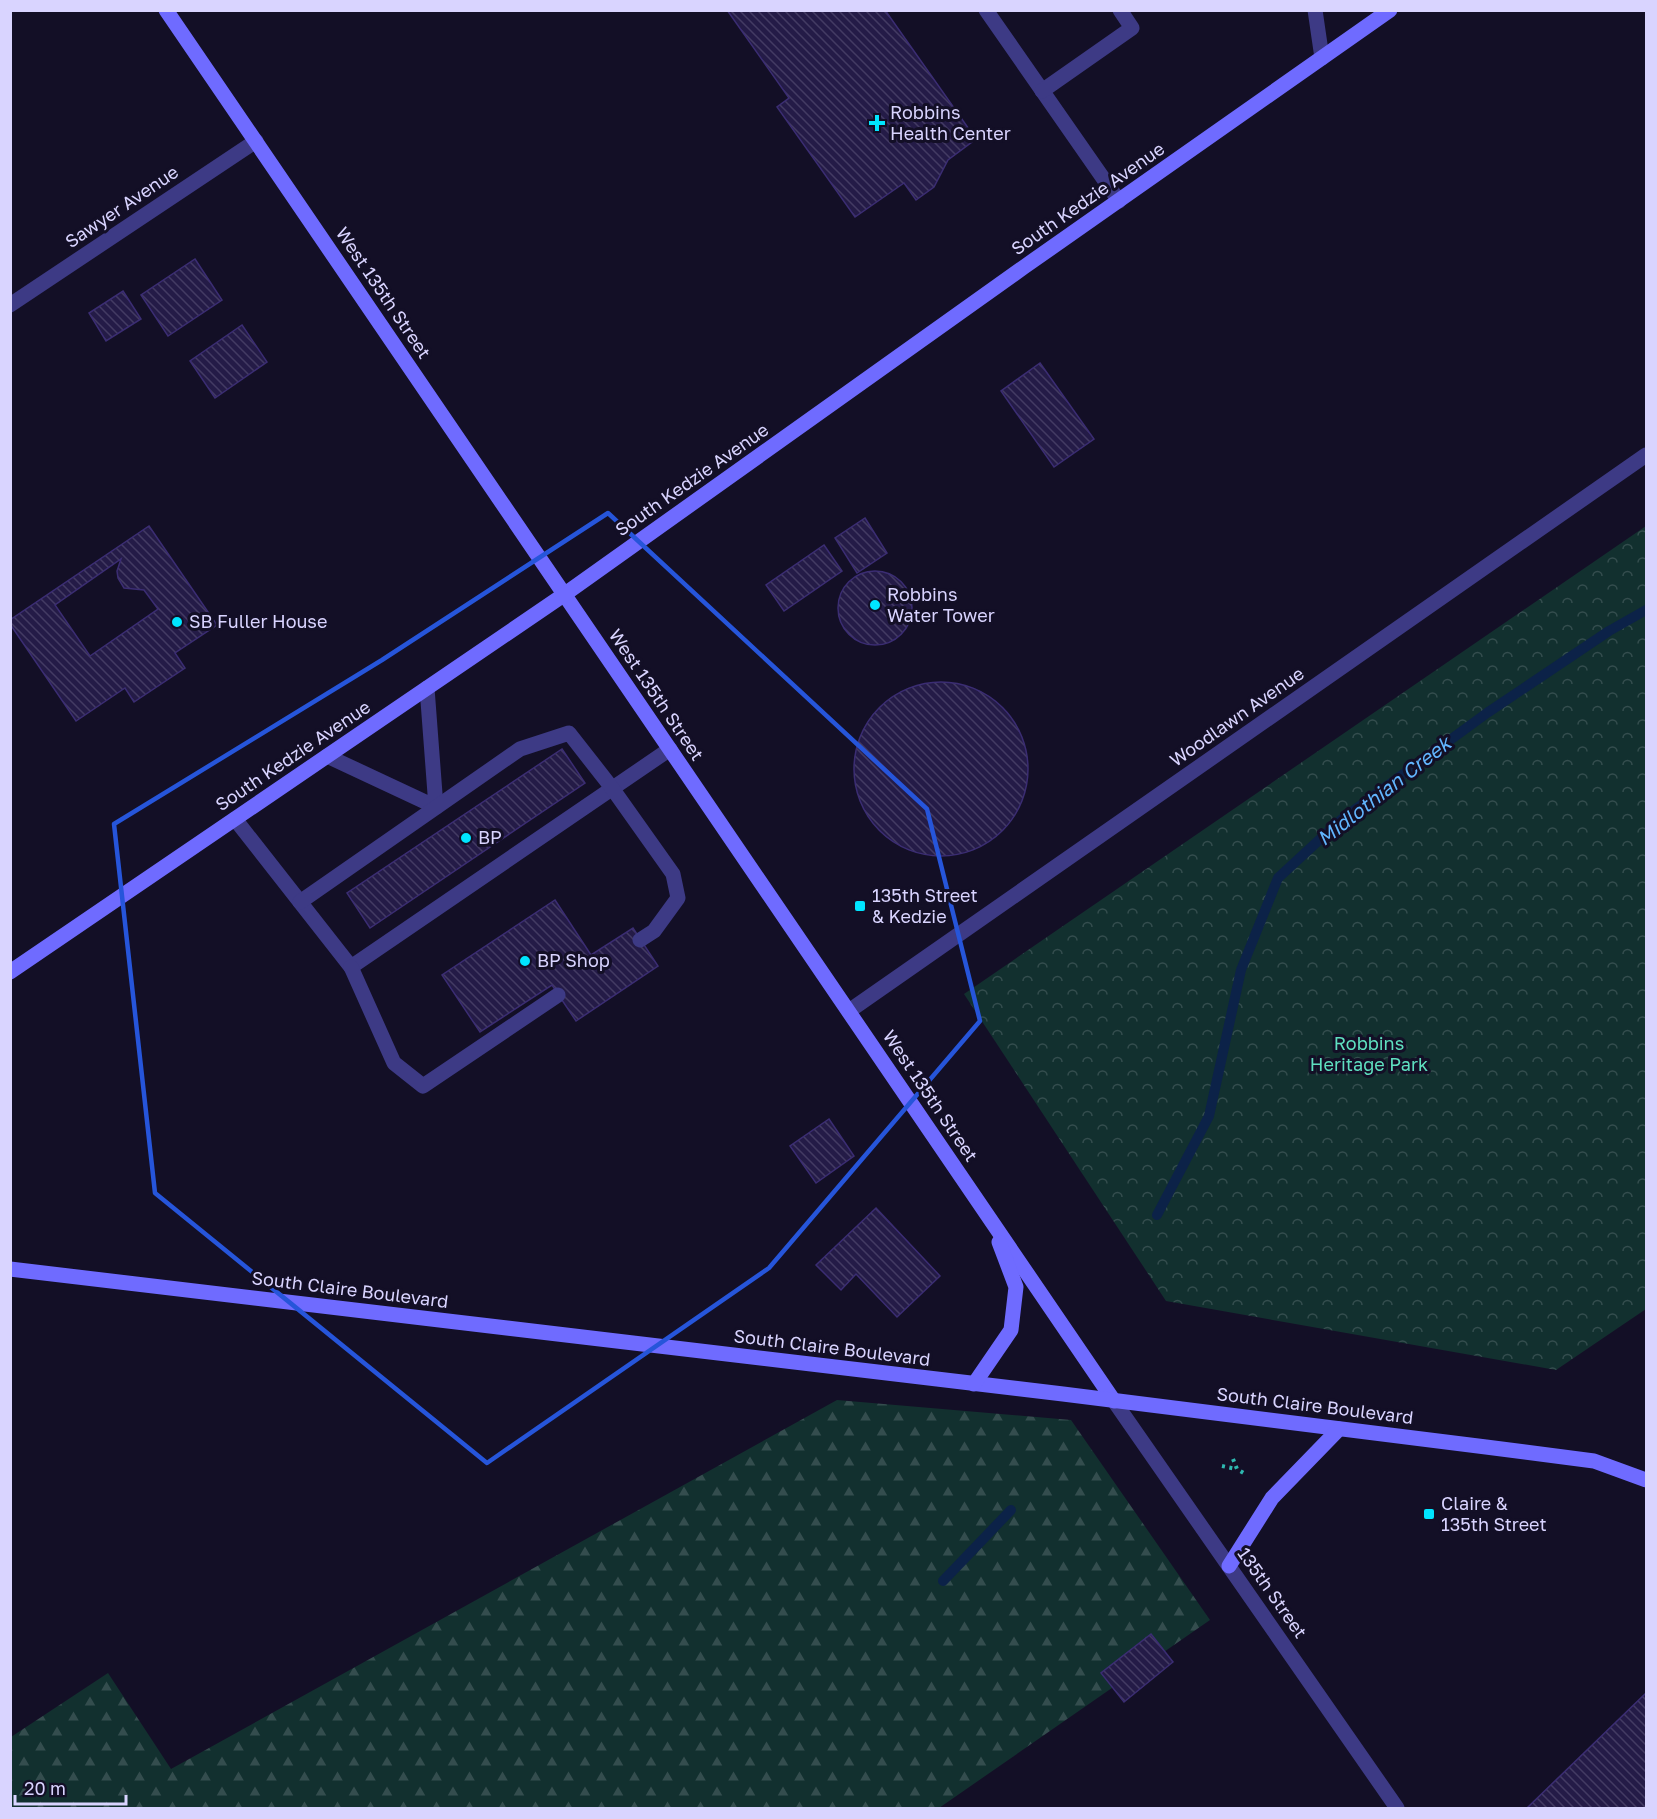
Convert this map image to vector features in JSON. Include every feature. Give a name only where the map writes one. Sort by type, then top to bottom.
[{"type":"street","name":"West 135th Street","points":[[166,10],[1114,1401]]},
{"type":"street","points":[[986,10],[1119,201]]},
{"type":"street","points":[[1042,91],[1132,28],[1120,10]]},
{"type":"street","points":[[1315,10],[1322,58]]},
{"type":"street","name":"South Kedzie Avenue","points":[[10,972],[565,594],[1390,10]]},
{"type":"street","name":"Sawyer Avenue","points":[[10,305],[255,141]]},
{"type":"street","name":"Woodlawn Avenue","points":[[849,1011],[1647,455]]},
{"type":"street","points":[[427,688],[436,807]]},
{"type":"street","points":[[300,902],[520,749],[569,733],[612,788],[673,874],[678,898],[654,931],[640,940]]},
{"type":"street","points":[[351,967],[670,749]]},
{"type":"street","points":[[327,756],[436,807]]},
{"type":"street","points":[[235,819],[351,967],[394,1063],[423,1086],[558,995]]},
{"type":"street","points":[[974,1384],[1011,1330],[1016,1287],[991,1219]]},
{"type":"street","name":"South Claire Boulevard","points":[[10,1269],[974,1384],[1594,1461],[1647,1480]]},
{"type":"street","name":"135th Street","points":[[1114,1401],[1397,1809]]},
{"type":"street","points":[[1229,1566],[1272,1498],[1339,1429]]},
{"type":"path","points":[[1233,1459],[1237,1469]]},
{"type":"path","points":[[1222,1466],[1237,1469],[1247,1475]]},
{"type":"highlighted area","points":[[608,513],[927,809],[980,1021],[769,1268],[487,1463],[155,1193],[114,824],[382,660]]},
{"type":"green space","name":"Robbins Heritage Park","points":[[1646,526],[1646,1309],[1556,1370],[1166,1301],[964,994]]},
{"type":"green space","points":[[837,1400],[1071,1420],[1210,1620],[939,1808],[11,1808],[11,1737],[108,1673],[171,1769]]},
{"type":"building","name":"Robbins Health Center","points":[[727,10],[885,10],[976,139],[948,160],[934,187],[916,200],[904,183],[855,217],[777,107],[789,98]]},
{"type":"building","points":[[195,259],[222,300],[168,336],[141,295]]},
{"type":"building","points":[[123,291],[141,319],[106,341],[89,313]]},
{"type":"building","points":[[242,325],[267,362],[215,398],[190,361]]},
{"type":"building","points":[[1040,363],[1094,439],[1054,467],[1001,391]]},
{"type":"building","points":[[865,518],[887,553],[857,573],[835,538]]},
{"type":"building","name":"SB Fuller House","points":[[149,526],[217,625],[175,653],[185,668],[134,702],[125,688],[76,721],[10,624],[10,620]],"holes":[[[121,559],[117,571],[124,588],[144,590],[158,609],[90,656],[55,605]]]},
{"type":"building","points":[[824,545],[842,571],[784,611],[766,585]]},
{"type":"building","name":"Robbins Water Tower","points":[[868,571],[882,571],[896,577],[906,587],[912,601],[912,615],[906,629],[896,639],[882,645],[868,645],[854,639],[844,629],[838,615],[838,601],[844,587],[854,577]]},
{"type":"building","points":[[941,682],[958,683],[974,688],[1003,707],[1022,736],[1027,752],[1027,786],[1022,802],[1003,831],[974,850],[958,855],[941,856],[924,855],[908,850],[879,831],[860,802],[855,786],[854,769],[855,752],[860,736],[879,707],[908,688],[924,683]]},
{"type":"building","name":"BP","points":[[562,749],[585,783],[370,928],[347,893]]},
{"type":"building","points":[[555,900],[591,955],[633,928],[658,966],[576,1021],[552,985],[480,1032],[442,975]]},
{"type":"building","points":[[829,1119],[854,1156],[816,1183],[790,1146]]},
{"type":"building","points":[[876,1208],[940,1276],[897,1317],[856,1274],[841,1290],[816,1265]]},
{"type":"building","points":[[1151,1634],[1173,1662],[1124,1702],[1101,1673]]},
{"type":"building","points":[[1646,1693],[1646,1808],[1527,1808]]},
{"type":"waterway","name":"Midlothian Creek","points":[[1157,1215],[1209,1116],[1241,970],[1278,878],[1342,819],[1487,713],[1609,631],[1646,610]]},
{"type":"waterway","name":"Midlothian Creek","points":[[943,1581],[1011,1510]]},
{"type":"place","name":"Robbins Health Center","points":[[877,123]]},
{"type":"place","name":"Robbins Water Tower","points":[[875,605]]},
{"type":"place","name":"SB Fuller House","points":[[177,622]]},
{"type":"place","name":"BP","points":[[466,838]]},
{"type":"place","name":"135th Street & Kedzie","points":[[860,906]]},
{"type":"place","name":"BP Shop","points":[[525,961]]},
{"type":"place","name":"Claire & 135th Street","points":[[1429,1514]]}]
